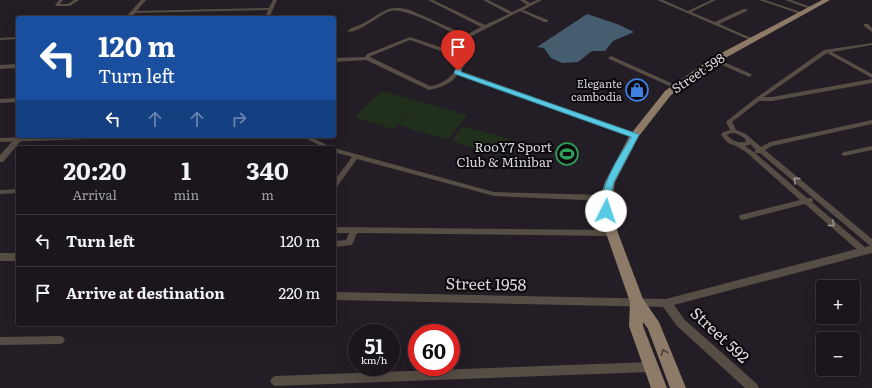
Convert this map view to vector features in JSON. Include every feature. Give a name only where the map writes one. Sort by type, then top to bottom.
[{"type":"main road","name":"Street 598","points":[[678,388],[654,326],[637,302],[612,233],[606,211],[606,198],[610,182],[635,135],[668,93],[676,86],[715,60],[827,0]]},
{"type":"main road","name":"Street 598","points":[[637,302],[636,326],[659,388]]},
{"type":"street","points":[[61,0],[57,5],[69,5],[77,0],[81,0]]},
{"type":"street","points":[[130,16],[144,0]]},
{"type":"street","points":[[268,16],[275,0]]},
{"type":"street","points":[[430,0],[485,27]]},
{"type":"street","points":[[485,0],[513,14]]},
{"type":"street","points":[[522,0],[531,5]]},
{"type":"street","points":[[456,54],[466,37],[539,0]]},
{"type":"street","points":[[659,0],[754,40]]},
{"type":"street","points":[[688,12],[714,0]]},
{"type":"street","points":[[761,0],[802,14]]},
{"type":"street","points":[[787,0],[812,8]]},
{"type":"street","points":[[134,12],[271,9]]},
{"type":"street","points":[[349,31],[366,24],[385,10],[400,9],[408,11],[466,37]]},
{"type":"street","points":[[520,10],[546,21]]},
{"type":"street","points":[[715,24],[745,10]]},
{"type":"street","points":[[872,24],[866,25],[872,31]]},
{"type":"street","points":[[0,38],[16,38]]},
{"type":"street","points":[[336,60],[366,58],[429,88],[439,86],[457,72],[464,61],[462,57],[456,54],[410,38],[369,55],[366,58]]},
{"type":"street","points":[[734,131],[729,122],[758,99],[826,51],[872,44]]},
{"type":"street","points":[[826,51],[872,76]]},
{"type":"street","points":[[611,58],[676,86]]},
{"type":"street","points":[[715,60],[749,74]]},
{"type":"street","points":[[0,67],[16,66]]},
{"type":"street","points":[[457,72],[635,135]]},
{"type":"street","points":[[758,99],[772,99],[872,81]]},
{"type":"street","points":[[0,101],[16,100]]},
{"type":"street","points":[[752,155],[770,144],[872,122]]},
{"type":"street","points":[[868,250],[806,201],[752,155],[725,138],[725,133],[734,131],[741,133],[872,243]]},
{"type":"street","points":[[0,140],[20,138]]},
{"type":"street","points":[[0,160],[20,138]]},
{"type":"street","points":[[308,138],[326,146]]},
{"type":"street","points":[[738,145],[747,144],[749,140]]},
{"type":"street","points":[[844,154],[872,148]]},
{"type":"street","points":[[336,151],[494,194],[606,198]]},
{"type":"street","points":[[336,183],[355,157]]},
{"type":"street","points":[[0,192],[16,191]]},
{"type":"street","points":[[743,217],[818,198]]},
{"type":"street","points":[[336,230],[612,233]]},
{"type":"street","points":[[336,244],[349,243],[354,230]]},
{"type":"street","name":"Street 1958","points":[[336,296],[666,303],[868,250]]},
{"type":"street","points":[[0,257],[16,256]]},
{"type":"street","name":"Street 592","points":[[666,303],[681,322],[753,388]]},
{"type":"street","points":[[0,341],[60,340]]},
{"type":"street","points":[[275,381],[651,367]]},
{"type":"green space","points":[[382,91],[418,101],[393,129],[355,117]]},
{"type":"green space","points":[[418,101],[467,115],[448,140],[398,125]]},
{"type":"green space","points":[[463,126],[509,139],[499,155],[452,141]]},
{"type":"water","points":[[587,14],[617,24],[634,32],[613,41],[605,51],[592,51],[578,62],[562,63],[551,58],[544,48],[537,47]]},
{"type":"place","name":"Elegante cambodia","points":[[637,90]]},
{"type":"place","name":"RooY7 Sport Club & Minibar","points":[[567,154]]},
{"type":"route","points":[[458,71],[457,72],[635,135],[610,182],[606,198],[606,211]]}]
